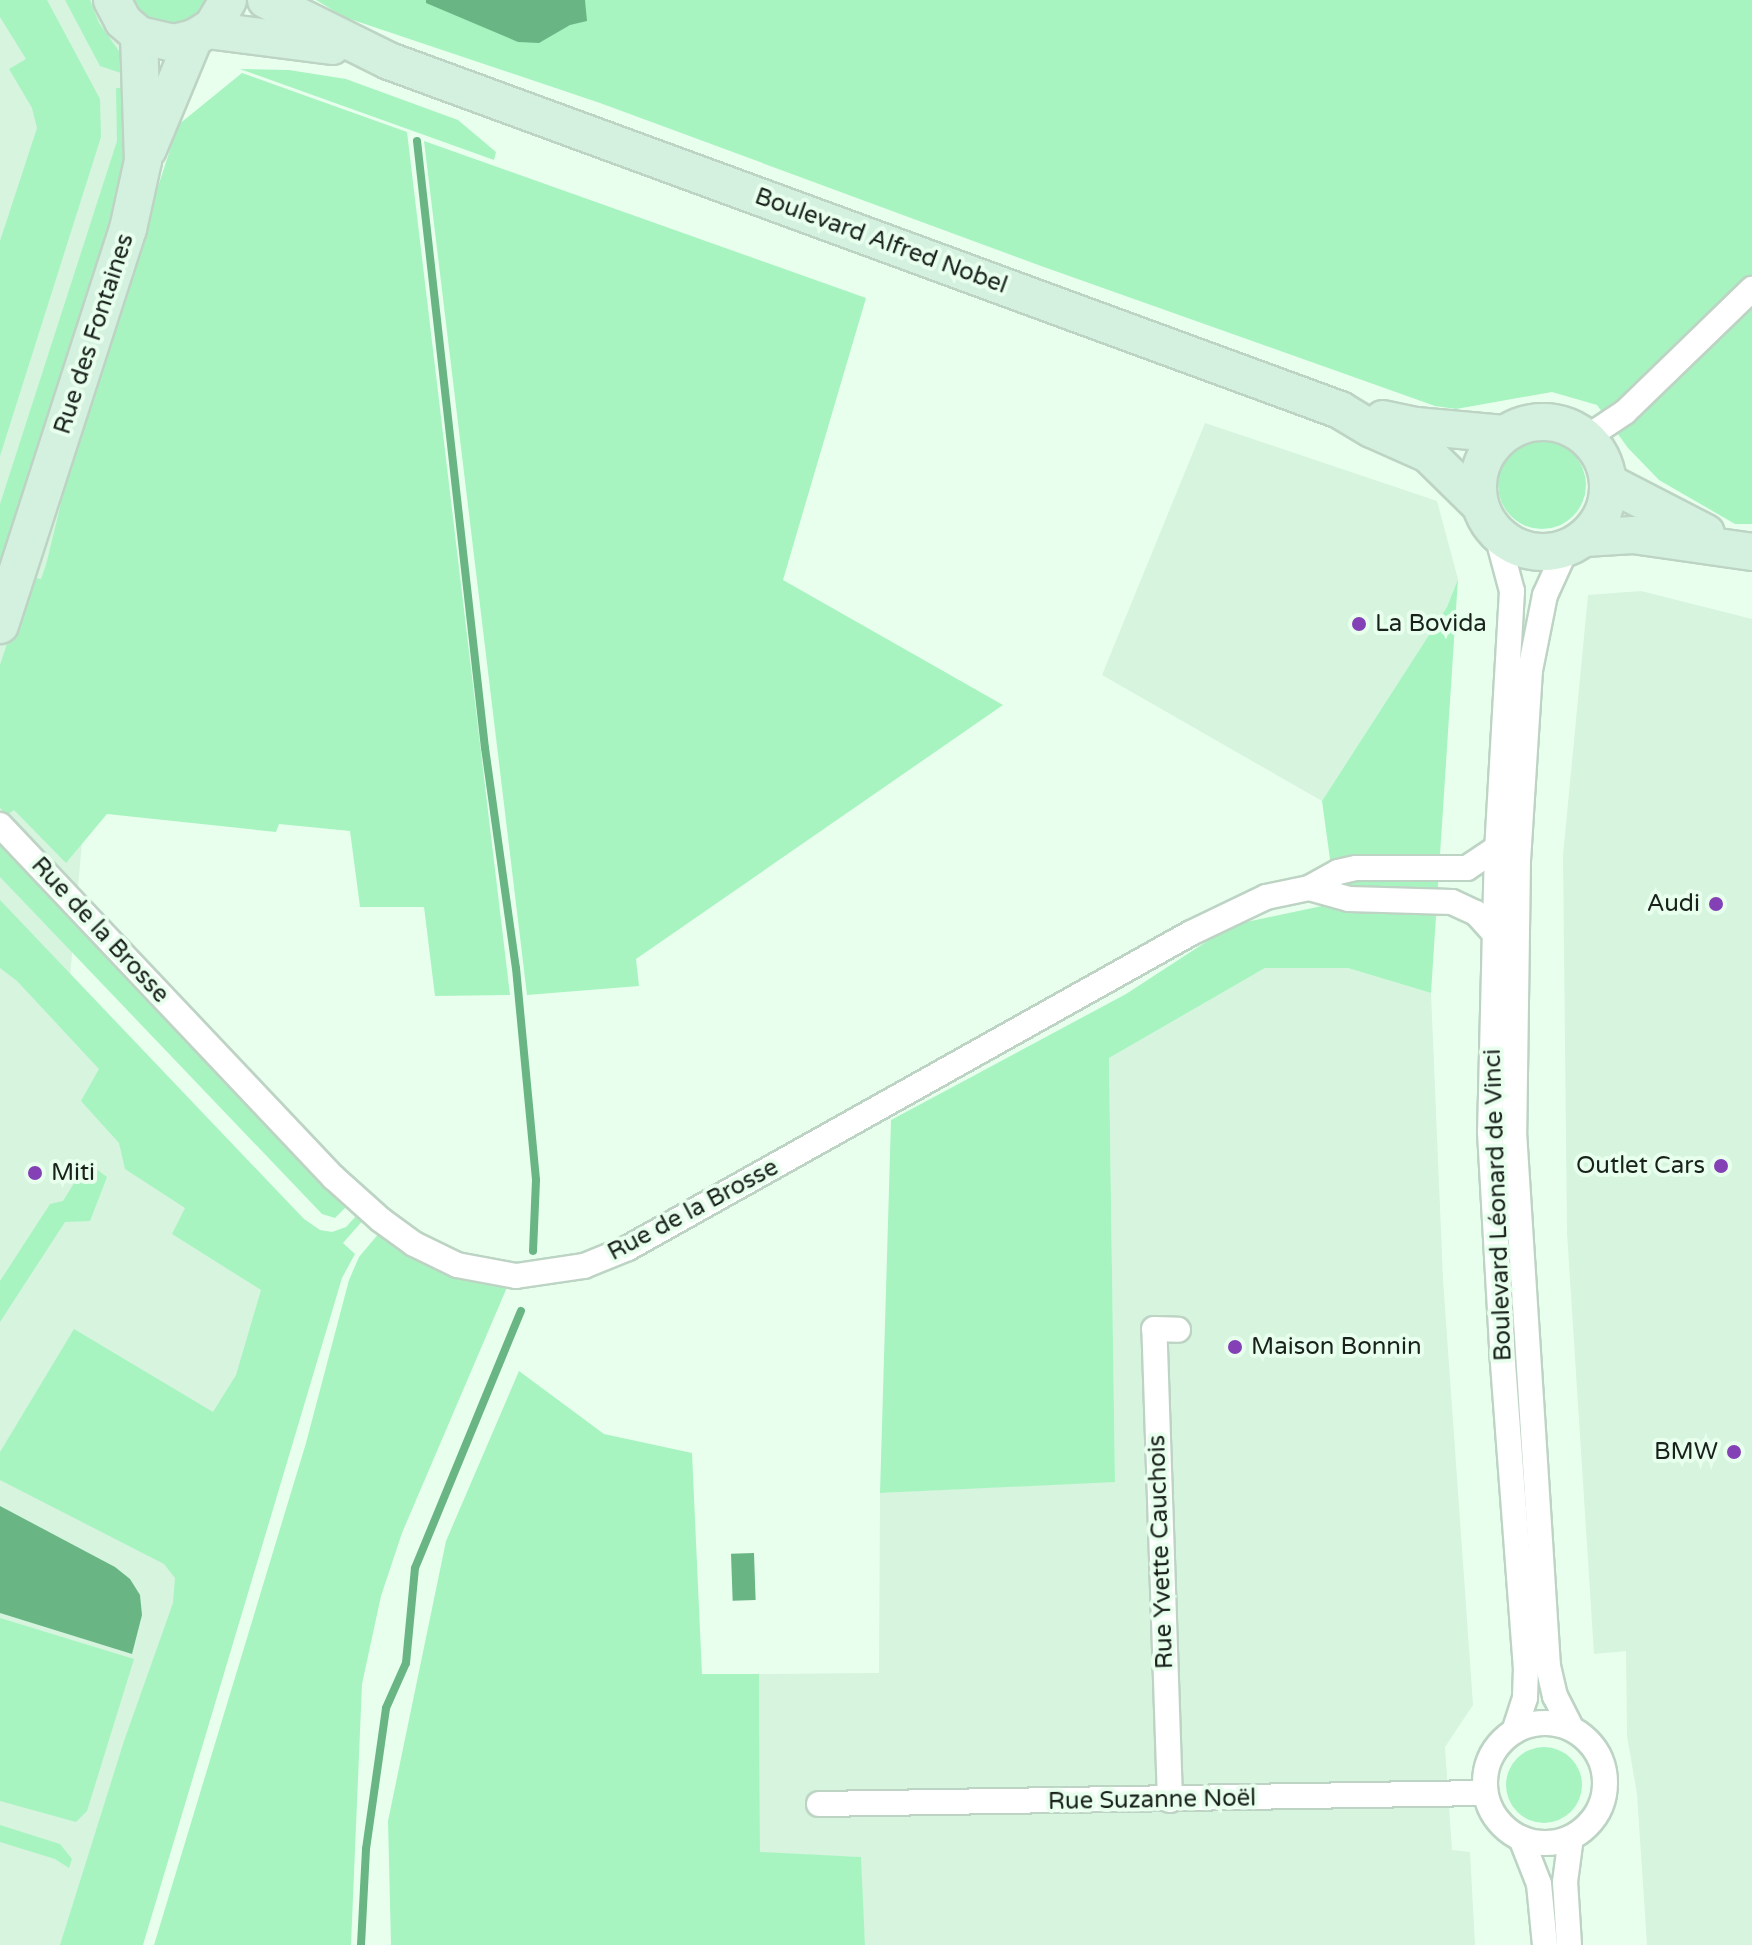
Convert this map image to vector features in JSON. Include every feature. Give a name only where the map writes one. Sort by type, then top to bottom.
[{"type":"main road","points":[[112,0],[123,21],[139,35],[174,43],[200,34],[304,41],[389,61]]},
{"type":"main road","points":[[143,161],[200,34],[223,13],[228,0]]},
{"type":"main road","name":"Boulevard Alfred Nobel","points":[[266,0],[389,61],[1340,410],[1372,429],[1428,454],[1488,520]]},
{"type":"main road","name":"Rue des Fontaines","points":[[0,625],[128,229],[143,161],[139,35]]},
{"type":"main road","points":[[1340,410],[1416,426],[1504,434]]},
{"type":"main road","points":[[1575,543],[1598,523],[1606,504],[1609,483],[1598,451],[1586,438],[1567,426],[1546,422],[1524,425],[1504,434],[1490,448],[1481,466],[1477,485],[1488,520],[1530,552],[1633,535],[1750,551]]},
{"type":"main road","points":[[1609,483],[1678,522],[1750,551]]},
{"type":"street","points":[[1586,438],[1625,412],[1752,289]]},
{"type":"street","name":"Boulevard Léonard de Vinci","points":[[1488,520],[1509,567],[1512,591],[1493,932],[1490,1132],[1502,1350],[1526,1668],[1525,1698],[1514,1731]]},
{"type":"street","name":"Boulevard Léonard de Vinci","points":[[1571,1728],[1555,1696],[1548,1666],[1514,1132],[1518,859],[1530,670],[1545,595],[1575,543]]},
{"type":"street","name":"Rue de la Brosse","points":[[0,825],[333,1177],[381,1220],[414,1244],[457,1265],[516,1276],[584,1266],[628,1248],[1191,933],[1258,900],[1309,888],[1338,872],[1356,868],[1467,868],[1497,848]]},
{"type":"street","name":"Rue de la Brosse","points":[[1309,888],[1349,899],[1452,902],[1476,913],[1493,932]]},
{"type":"street","name":"Rue Yvette Cauchois","points":[[1170,1800],[1154,1329],[1178,1330]]},
{"type":"street","points":[[1542,1723],[1571,1728],[1589,1742],[1601,1760],[1605,1783],[1601,1805],[1589,1823],[1571,1837],[1546,1843],[1521,1838],[1504,1827],[1492,1812],[1485,1793],[1490,1757],[1500,1742],[1514,1731],[1542,1723]]},
{"type":"street","name":"Rue Suzanne Noël","points":[[819,1804],[1485,1793]]},
{"type":"street","points":[[1569,1945],[1565,1882],[1571,1837]]},
{"type":"street","points":[[1521,1838],[1539,1884],[1545,1945]]},
{"type":"shaded area","points":[[0,0],[111,0],[139,35],[143,161],[67,1010],[288,1250],[187,1566],[76,1945],[0,1945]]},
{"type":"shaded area","points":[[0,0],[47,0],[100,99],[101,137],[0,456],[0,241],[37,128],[32,108],[9,69],[26,59],[0,17]]},
{"type":"shaded area","points":[[65,0],[90,0],[99,23],[121,54],[130,76],[100,66]]},
{"type":"shaded area","points":[[133,0],[214,0],[200,19],[172,28],[147,19]]},
{"type":"shaded area","points":[[316,0],[1752,0],[1752,524],[1735,524],[1659,480],[1628,448],[1597,405],[1552,392],[1456,409],[1435,406],[1041,266],[600,103],[344,17]]},
{"type":"shaded area","points":[[426,0],[585,0],[587,21],[570,25],[539,43],[518,42],[426,3]]},
{"type":"shaded area","points":[[240,69],[289,70],[346,79],[458,120],[496,152],[494,160]]},
{"type":"shaded area","points":[[242,73],[407,132],[510,995],[435,996],[424,907],[360,907],[350,831],[279,824],[276,832],[107,814],[66,863],[14,810],[7,815],[0,808],[0,665],[29,577],[41,579],[46,565],[78,433],[178,125]]},
{"type":"shaded area","points":[[116,88],[130,88],[121,192],[0,575],[0,504],[117,141]]},
{"type":"shaded area","points":[[424,141],[866,298],[783,580],[1003,705],[636,959],[639,986],[527,995]]},
{"type":"shaded area","points":[[1205,423],[1437,501],[1458,579],[1447,607],[1322,801],[1102,675]]},
{"type":"shaded area","points":[[1542,441],[1567,448],[1579,460],[1586,485],[1579,510],[1567,522],[1542,529],[1517,522],[1505,510],[1498,485],[1505,460],[1517,448]]},
{"type":"shaded area","points":[[1458,579],[1431,993],[1348,968],[1265,968],[1109,1058],[1115,1482],[880,1493],[891,1120],[1126,994],[1232,925],[1336,903],[1322,801],[1447,607]]},
{"type":"shaded area","points":[[1641,591],[1752,619],[1752,1945],[1647,1945],[1637,1794],[1627,1736],[1626,1651],[1594,1654],[1567,1233],[1563,855],[1588,595]]},
{"type":"shaded area","points":[[0,841],[348,1205],[335,1218],[322,1214],[0,877]]},
{"type":"shaded area","points":[[0,900],[304,1219],[320,1230],[332,1232],[346,1227],[356,1216],[365,1218],[343,1243],[355,1254],[342,1278],[143,1945],[60,1945],[124,1741],[173,1603],[175,1578],[164,1564],[0,1480],[0,1452],[74,1329],[213,1412],[236,1375],[261,1290],[172,1234],[185,1208],[125,1169],[119,1143],[81,1101],[99,1069],[17,981],[0,968]]},
{"type":"shaded area","points":[[1265,968],[1348,968],[1431,993],[1443,1279],[1473,1705],[1445,1747],[1452,1850],[1470,1852],[1475,1945],[865,1945],[860,1857],[760,1853],[759,1674],[879,1673],[880,1493],[1115,1481],[1109,1058]]},
{"type":"shaded area","points":[[87,1162],[107,1177],[90,1221],[65,1222],[0,1322],[0,1281],[50,1204],[63,1201]]},
{"type":"shaded area","points":[[380,1232],[508,1285],[402,1533],[381,1596],[362,1684],[351,1945],[154,1945],[306,1443],[349,1280],[359,1257]]},
{"type":"shaded area","points":[[519,1371],[604,1434],[692,1453],[702,1674],[759,1674],[760,1852],[861,1857],[865,1945],[391,1945],[388,1821],[446,1541]]},
{"type":"shaded area","points":[[0,1506],[115,1567],[130,1579],[140,1595],[142,1615],[132,1654],[0,1613]]},
{"type":"shaded area","points":[[754,1553],[756,1600],[733,1601],[731,1554]]},
{"type":"shaded area","points":[[0,1618],[134,1659],[87,1811],[76,1822],[0,1801]]},
{"type":"shaded area","points":[[1544,1747],[1559,1750],[1571,1758],[1579,1770],[1582,1785],[1579,1800],[1571,1812],[1559,1820],[1544,1823],[1529,1820],[1517,1812],[1509,1800],[1506,1785],[1509,1770],[1517,1758],[1529,1750]]},
{"type":"shaded area","points":[[0,1825],[60,1844],[72,1859],[69,1868],[55,1859],[0,1842]]},
{"type":"waterway","points":[[417,141],[485,748],[516,968],[536,1180],[533,1251]]},
{"type":"waterway","points":[[361,1945],[366,1849],[386,1708],[406,1663],[415,1568],[521,1311]]},
{"type":"place","name":"La Bovida","points":[[1359,624]]},
{"type":"place","name":"Audi","points":[[1716,904]]},
{"type":"place","name":"Outlet Cars","points":[[1721,1166]]},
{"type":"place","name":"Miti","points":[[35,1173]]},
{"type":"place","name":"Maison Bonnin","points":[[1235,1347]]},
{"type":"place","name":"BMW","points":[[1734,1452]]}]
